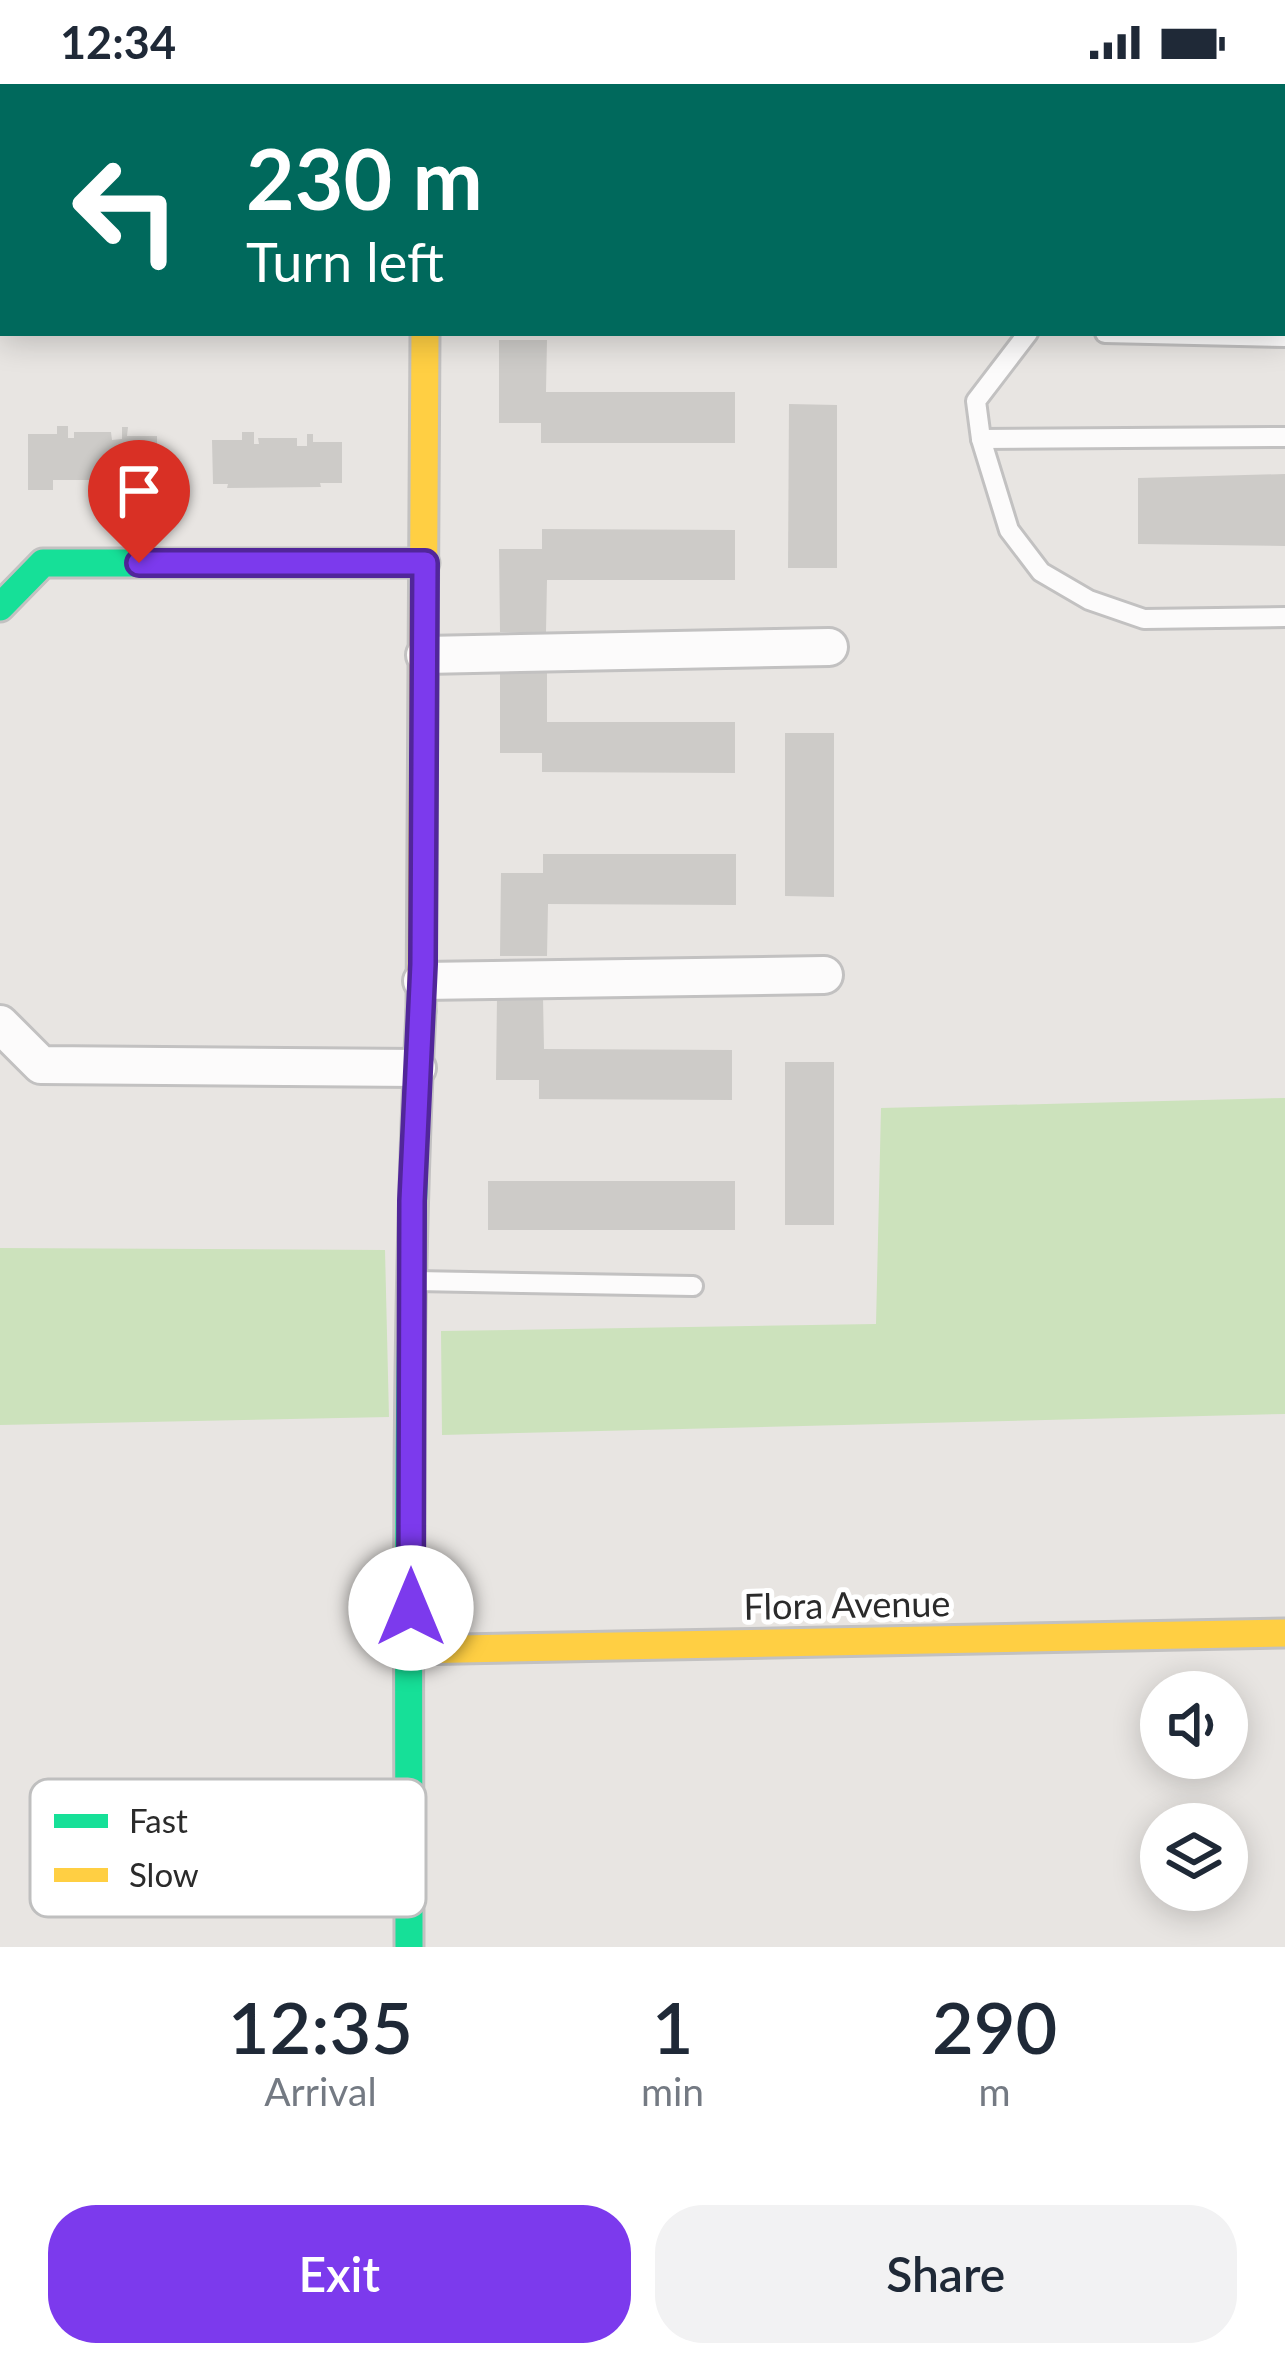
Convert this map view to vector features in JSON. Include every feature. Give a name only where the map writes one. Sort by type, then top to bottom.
[{"type":"street","points":[[411,1779],[425,336]]},
{"type":"street","points":[[0,607],[43,562],[425,563]]},
{"type":"street","points":[[425,655],[829,647]]},
{"type":"street","points":[[422,981],[824,975]]},
{"type":"street","points":[[0,1024],[41,1064],[417,1068]]},
{"type":"street","name":"Flora Avenue","points":[[411,1650],[1285,1633]]},
{"type":"street","points":[[410,1917],[410,1947]]},
{"type":"lane","points":[[1026,336],[976,401],[981,439],[1009,530],[1041,572],[1090,599],[1144,619],[1285,617]]},
{"type":"lane","points":[[1240,336],[1285,337]]},
{"type":"lane","points":[[981,439],[1285,437]]},
{"type":"lane","points":[[412,1280],[693,1286]]},
{"type":"green space","points":[[1285,1098],[1285,1414],[442,1435],[441,1331],[876,1324],[881,1108]]},
{"type":"green space","points":[[0,1248],[385,1250],[389,1417],[0,1425]]},
{"type":"building","points":[[499,340],[547,340],[546,392],[735,392],[735,443],[541,443],[541,423],[499,423]]},
{"type":"building","points":[[789,404],[837,405],[837,568],[788,568]]},
{"type":"building","points":[[57,426],[68,426],[68,438],[74,438],[74,432],[111,432],[112,440],[122,439],[122,427],[128,427],[127,436],[157,436],[157,488],[135,489],[135,480],[53,480],[53,490],[28,490],[28,434],[57,434]]},
{"type":"building","points":[[242,432],[254,432],[254,444],[259,444],[258,438],[297,438],[297,446],[307,446],[307,434],[313,434],[313,442],[342,442],[342,483],[227,488],[228,484],[213,484],[212,440],[242,440]]},
{"type":"building","points":[[1285,474],[1285,546],[1138,544],[1138,478]]},
{"type":"building","points":[[542,529],[735,530],[735,580],[547,580],[546,632],[500,632],[499,549],[542,549]]},
{"type":"building","points":[[500,670],[547,670],[547,722],[735,722],[735,773],[542,772],[542,753],[500,753]]},
{"type":"building","points":[[785,733],[834,733],[834,897],[785,896]]},
{"type":"building","points":[[543,854],[736,854],[736,905],[548,904],[547,956],[500,956],[501,873],[543,873]]},
{"type":"building","points":[[497,997],[543,997],[544,1049],[732,1050],[732,1100],[539,1099],[539,1080],[496,1080]]},
{"type":"building","points":[[785,1062],[834,1062],[834,1225],[785,1225]]},
{"type":"building","points":[[488,1181],[735,1181],[735,1230],[488,1230]]},
{"type":"traffic: fast","points":[[0,607],[43,563],[425,563]]},
{"type":"traffic: fast","points":[[409,1779],[410,1362],[421,1011]]},
{"type":"traffic: fast","points":[[409,1917],[409,1947]]},
{"type":"traffic: slow","points":[[421,1011],[425,336]]},
{"type":"traffic: slow","points":[[411,1650],[1285,1633]]},
{"type":"route","points":[[139,563],[425,563],[423,964],[412,1201],[411,1608]]}]
